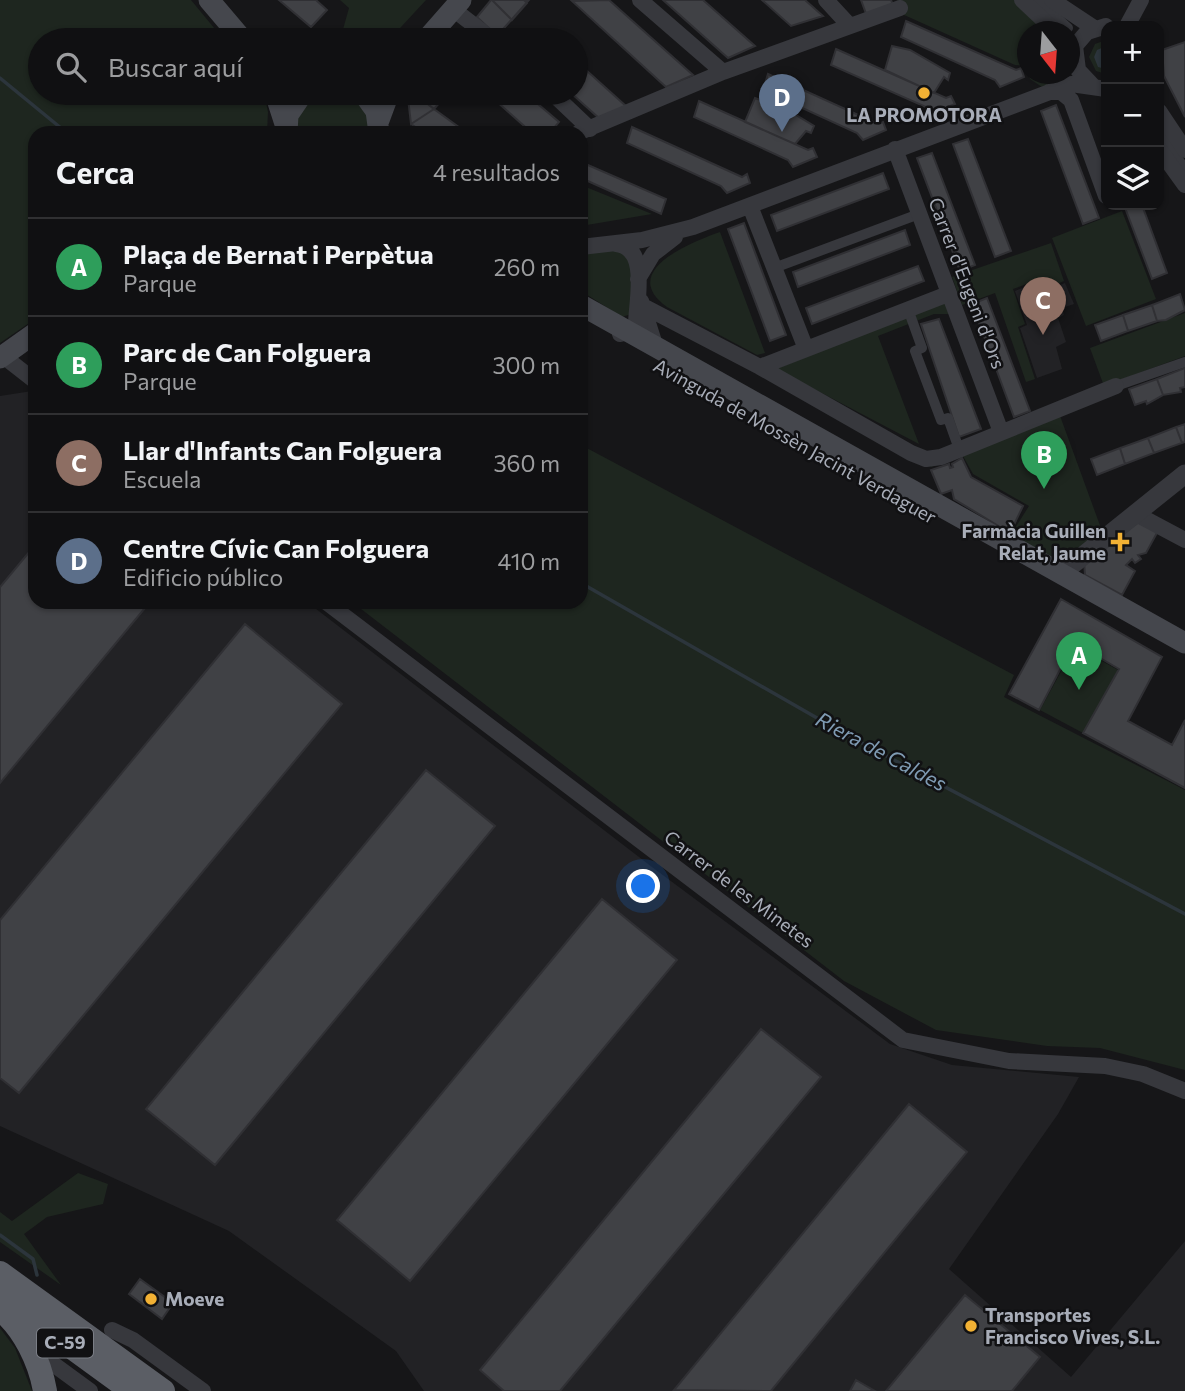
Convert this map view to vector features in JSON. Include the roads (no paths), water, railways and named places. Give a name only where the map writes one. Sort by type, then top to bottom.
[{"type":"highway","name":"C-59","points":[[0,1273],[163,1391]]},
{"type":"highway","name":"C-59","points":[[0,1295],[132,1391]]},
{"type":"highway","points":[[0,1309],[10,1317],[29,1346],[45,1391]]},
{"type":"highway","points":[[65,1321],[112,1330]]},
{"type":"main road","points":[[209,0],[233,28]]},
{"type":"main road","points":[[437,28],[457,5]]},
{"type":"main road","points":[[279,105],[285,126]]},
{"type":"main road","points":[[287,126],[292,105]]},
{"type":"main road","points":[[373,105],[379,126]]},
{"type":"main road","points":[[381,126],[386,105]]},
{"type":"main road","name":"Avinguda de Mossèn Jacint Verdaguer","points":[[588,308],[1063,572],[1088,589],[1185,643]]},
{"type":"main road","name":"Avinguda de Mossèn Jacint Verdaguer","points":[[588,324],[859,473],[979,544],[1039,575],[1074,589],[1088,589]]},
{"type":"main road","points":[[1,357],[28,338]]},
{"type":"street","points":[[640,0],[723,72]]},
{"type":"street","points":[[826,0],[849,25]]},
{"type":"street","points":[[1022,0],[1050,21]]},
{"type":"street","points":[[1038,0],[1055,21]]},
{"type":"street","points":[[1052,0],[1100,27],[1080,39]]},
{"type":"street","points":[[1130,21],[1141,0]]},
{"type":"street","points":[[457,5],[481,28]]},
{"type":"street","points":[[588,129],[723,72],[900,8]]},
{"type":"street","points":[[1080,71],[1084,80],[1100,88]]},
{"type":"street","points":[[1049,92],[1060,84]]},
{"type":"street","points":[[630,332],[638,283],[664,243],[693,227],[1071,84],[1100,88]]},
{"type":"street","points":[[1049,92],[1061,92],[1071,100],[1100,159]]},
{"type":"street","points":[[562,105],[580,126]]},
{"type":"street","points":[[1164,118],[1185,150]]},
{"type":"street","points":[[1164,139],[1185,169]]},
{"type":"street","name":"Carrer d'Eugeni d'Ors","points":[[895,149],[1001,432]]},
{"type":"street","points":[[1164,156],[1185,185]]},
{"type":"street","points":[[750,205],[806,349]]},
{"type":"street","points":[[774,268],[919,214]]},
{"type":"street","points":[[588,246],[693,227]]},
{"type":"street","name":"Avinguda de Mossèn Jacint Verdaguer","points":[[615,243],[624,244],[633,253],[643,306],[656,348]]},
{"type":"street","points":[[760,367],[948,294]]},
{"type":"street","points":[[643,306],[760,367],[911,453],[926,458],[941,457],[1116,386],[1185,362]]},
{"type":"street","points":[[908,309],[922,348],[915,351],[941,420],[948,418],[960,449]]},
{"type":"street","name":"Avinguda de Mossèn Jacint Verdaguer","points":[[588,317],[620,334],[630,332]]},
{"type":"street","points":[[1,357],[28,376]]},
{"type":"street","points":[[1063,572],[1185,474]]},
{"type":"street","points":[[1136,513],[1185,540]]},
{"type":"street","name":"Carrer de les Minetes","points":[[336,609],[903,1040],[1009,1061],[1105,1066],[1143,1074],[1182,1093]]},
{"type":"street","points":[[112,1330],[133,1340],[203,1391]]},
{"type":"street","points":[[29,1346],[90,1391]]},
{"type":"waterway","name":"Riera de Caldes","points":[[0,78],[28,101]]},
{"type":"waterway","name":"Riera de Caldes","points":[[33,105],[58,126]]},
{"type":"waterway","name":"Riera de Caldes","points":[[588,587],[845,734],[1185,914]]},
{"type":"waterway","points":[[0,1235],[33,1259],[37,1275]]},
{"type":"place","name":"LA PROMOTORA","points":[[924,93]]},
{"type":"place","name":"Centre Cívic Can Folguera","points":[[782,132]]},
{"type":"place","name":"Llar d'Infants Can Folguera","points":[[1043,335]]},
{"type":"place","name":"Parc de Can Folguera","points":[[1044,489]]},
{"type":"place","name":"Farmàcia Guillen Relat, Jaume","points":[[1120,542]]},
{"type":"place","name":"Plaça de Bernat i Perpètua","points":[[1079,690]]},
{"type":"place","name":"Moeve","points":[[151,1299]]},
{"type":"place","name":"Transportes Francisco Vives, S.L.","points":[[971,1326]]}]
